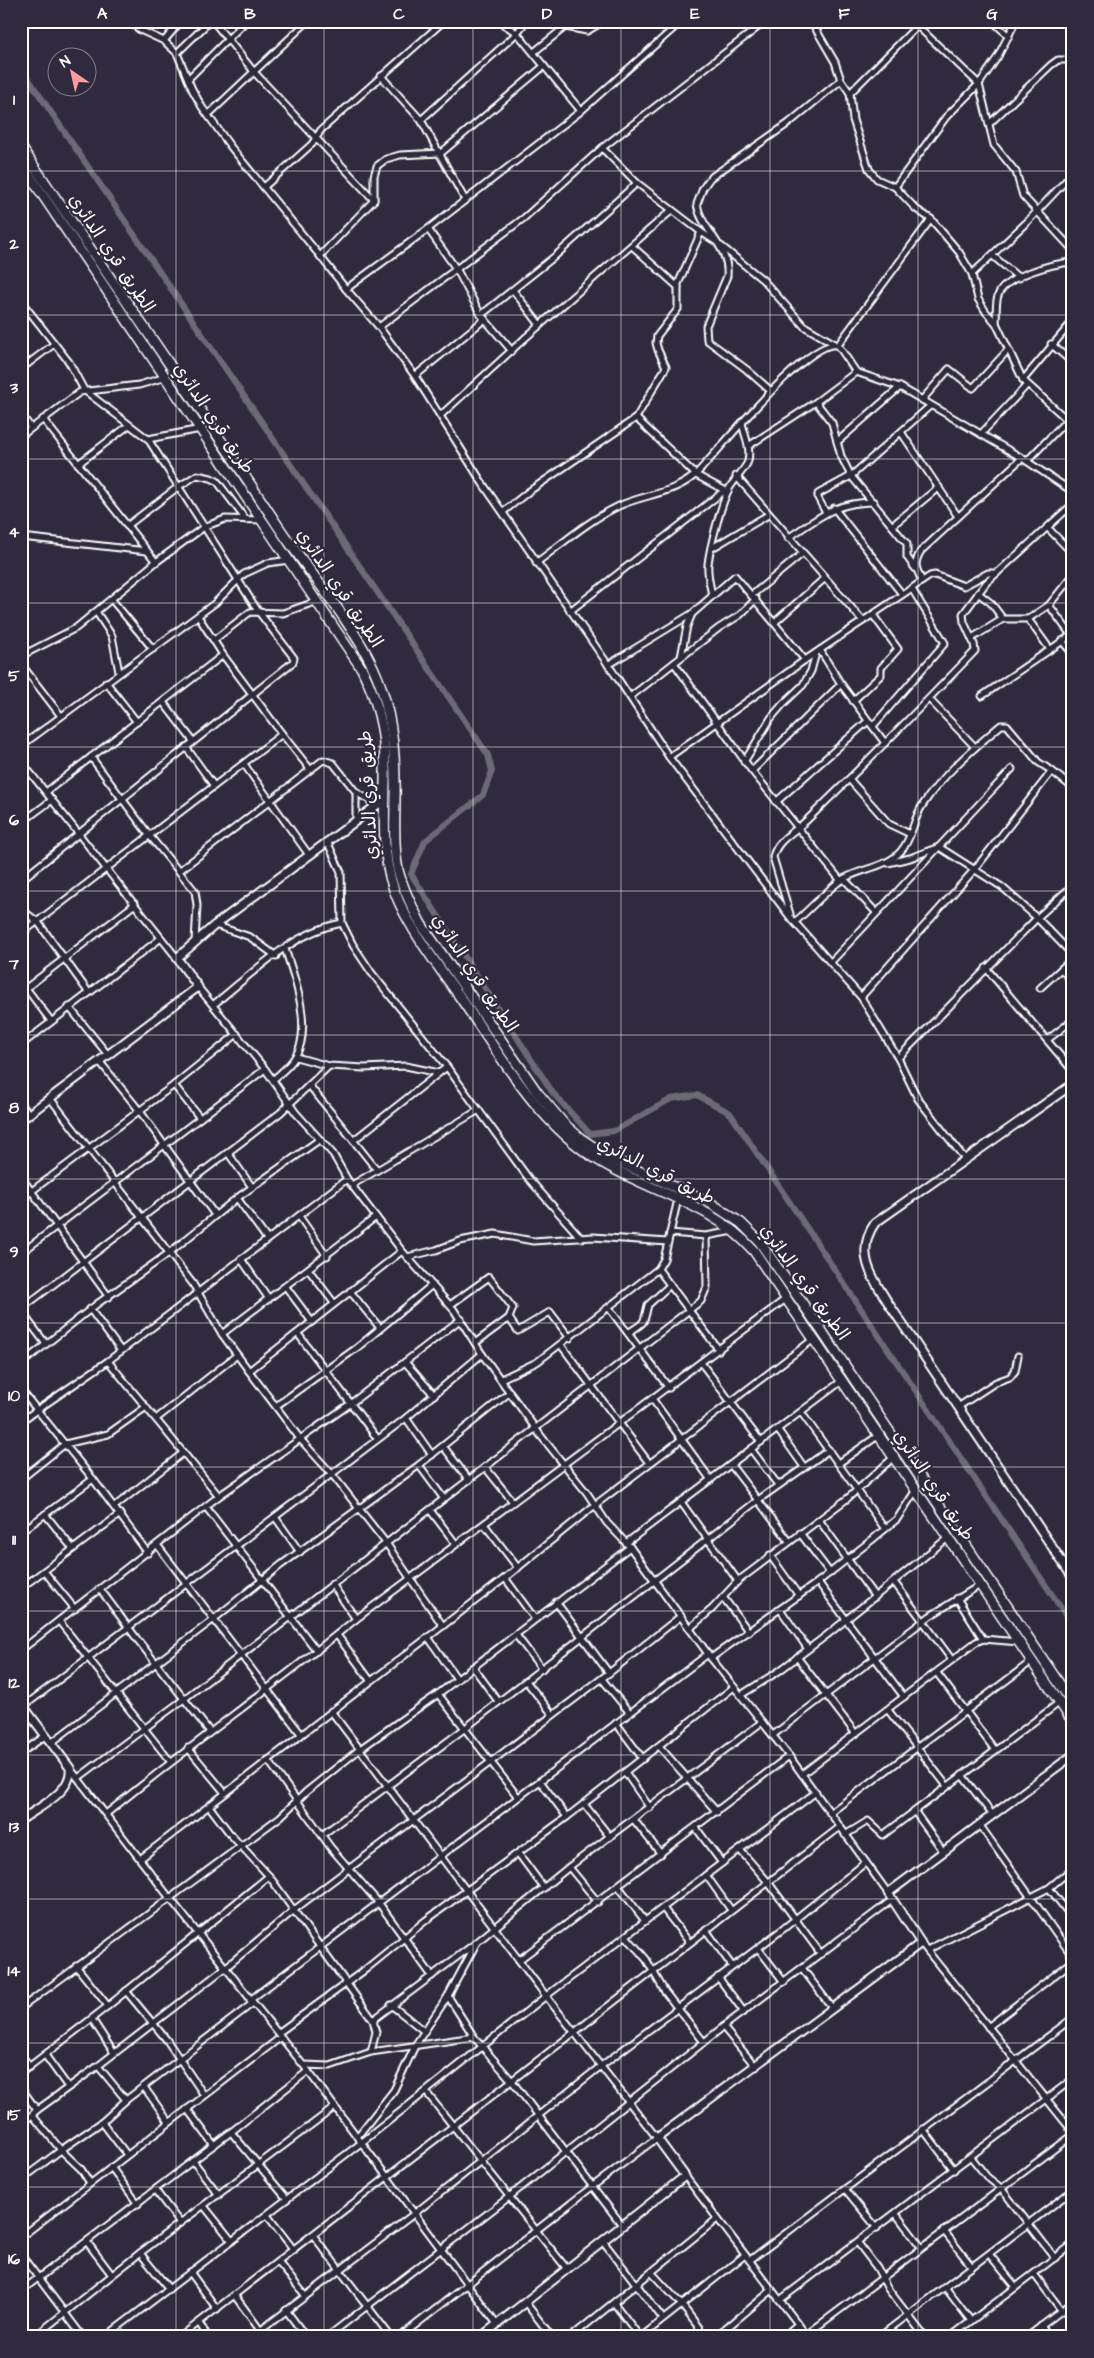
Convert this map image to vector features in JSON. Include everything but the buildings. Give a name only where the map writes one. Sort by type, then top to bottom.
[{"type":"highway","name":"الطريق قري الدائري","points":[[21,146],[281,530],[351,629],[374,669],[388,713],[392,738],[395,771],[395,840],[398,869],[411,905],[421,924],[532,1084],[564,1124],[580,1138],[610,1158],[712,1204],[740,1223],[759,1241],[873,1406],[1073,1704]]},
{"type":"highway","name":"طريق قري الدائري","points":[[21,163],[264,520],[362,669],[375,698],[383,736],[385,764],[380,802],[386,859],[392,884],[400,904],[426,948],[538,1107],[566,1138],[600,1162],[705,1211],[733,1231],[754,1251],[895,1456],[1073,1722]]},
{"type":"street","points":[[128,21],[140,30],[164,41],[177,53],[188,79],[208,116],[346,290],[379,327],[415,376],[483,484],[669,756],[790,917],[861,997],[898,1058],[918,1099],[965,1159]]},
{"type":"street","points":[[164,41],[181,21]]},
{"type":"street","points":[[177,53],[212,21],[255,73],[374,200]]},
{"type":"street","points":[[188,79],[246,21]]},
{"type":"street","points":[[208,116],[308,21]]},
{"type":"street","points":[[264,187],[316,140],[321,130],[370,89],[381,76],[444,21]]},
{"type":"street","points":[[498,21],[518,33],[581,111]]},
{"type":"street","points":[[421,120],[518,33],[526,21]]},
{"type":"street","points":[[534,52],[565,27],[586,31],[604,21]]},
{"type":"street","points":[[346,290],[581,111],[682,21]]},
{"type":"street","points":[[379,327],[524,218],[602,148],[766,21]]},
{"type":"street","points":[[811,21],[835,62],[841,80],[850,93],[854,120],[869,169],[877,179],[895,187],[916,210],[931,219],[959,252],[972,274],[978,299],[996,323],[1023,380],[1073,425]]},
{"type":"street","points":[[912,21],[979,84],[994,145],[1016,172],[1023,196],[1072,246]]},
{"type":"street","points":[[992,21],[1009,36]]},
{"type":"street","points":[[895,187],[946,117],[979,84],[1009,36],[1011,28],[1016,21]]},
{"type":"street","points":[[850,93],[917,26]]},
{"type":"street","points":[[989,124],[1051,65],[1058,60],[1073,60]]},
{"type":"street","points":[[320,256],[374,200],[374,176],[377,166],[386,159],[400,155],[441,153],[544,66]]},
{"type":"street","points":[[381,76],[421,120],[441,153],[465,200]]},
{"type":"street","points":[[716,241],[698,208],[698,199],[705,183],[789,123],[841,80]]},
{"type":"street","points":[[602,148],[637,183],[701,232],[716,241],[763,280],[804,326],[836,344],[856,372],[900,386],[930,406],[1024,459],[1073,492]]},
{"type":"street","points":[[972,274],[1037,212],[1073,173]]},
{"type":"street","points":[[415,376],[637,183]]},
{"type":"street","points":[[441,415],[540,325],[672,210]]},
{"type":"street","points":[[536,563],[582,529],[620,506],[666,492],[696,475],[792,370],[828,345],[836,344],[931,219]]},
{"type":"street","points":[[428,229],[457,270],[483,317],[512,351]]},
{"type":"street","points":[[503,512],[528,492],[636,418],[666,367],[656,343],[657,336],[678,309],[678,287],[701,232]]},
{"type":"street","points":[[632,246],[678,287]]},
{"type":"street","points":[[721,246],[727,276],[706,326],[707,340],[746,369],[771,391]]},
{"type":"street","points":[[993,256],[1019,278]]},
{"type":"street","points":[[996,323],[998,296],[1005,286],[1050,265],[1073,262]]},
{"type":"street","points":[[512,290],[540,325]]},
{"type":"street","points":[[21,880],[293,662],[294,658],[258,611],[148,439],[128,426],[84,390],[69,362],[22,303]]},
{"type":"street","points":[[1023,380],[1051,344],[1073,321]]},
{"type":"street","points":[[21,369],[54,344]]},
{"type":"street","points":[[1051,344],[1073,363]]},
{"type":"street","points":[[922,400],[949,369],[973,388],[1008,350]]},
{"type":"street","points":[[750,445],[816,402],[856,372]]},
{"type":"street","points":[[21,436],[76,393],[84,390],[139,385],[166,377]]},
{"type":"street","points":[[981,434],[1027,385]]},
{"type":"street","points":[[837,442],[900,386]]},
{"type":"street","points":[[816,402],[832,423],[841,456],[851,476],[907,544],[907,557],[922,581]]},
{"type":"street","points":[[826,512],[818,498],[818,494],[851,476],[930,406]]},
{"type":"street","points":[[21,414],[31,428]]},
{"type":"street","points":[[636,418],[696,475],[726,491]]},
{"type":"street","points":[[43,419],[156,562]]},
{"type":"street","points":[[915,568],[916,558],[920,551],[957,515],[1067,420]]},
{"type":"street","points":[[570,611],[726,491],[748,462],[750,445],[745,437],[742,423]]},
{"type":"street","points":[[78,464],[128,426]]},
{"type":"street","points":[[148,439],[201,429]]},
{"type":"street","points":[[901,432],[957,515]]},
{"type":"street","points":[[127,526],[197,475],[211,478],[222,486],[246,520]]},
{"type":"street","points":[[736,476],[788,538],[863,621]]},
{"type":"street","points":[[893,525],[939,487]]},
{"type":"street","points":[[712,595],[708,577],[712,549],[726,491]]},
{"type":"street","points":[[788,538],[834,508],[853,502],[874,502]]},
{"type":"street","points":[[790,917],[773,858],[775,849],[783,839],[797,830],[849,779],[974,651],[972,638],[964,622],[963,614],[978,593],[997,573],[1073,504]]},
{"type":"street","points":[[834,508],[902,594]]},
{"type":"street","points":[[712,549],[768,515]]},
{"type":"street","points":[[21,656],[62,637],[97,613],[156,562],[204,528],[225,519],[264,520]]},
{"type":"street","points":[[1048,528],[1073,554]]},
{"type":"street","points":[[21,537],[148,551]]},
{"type":"street","points":[[630,697],[674,664],[681,656],[740,615],[754,597],[803,553]]},
{"type":"street","points":[[21,746],[119,672],[198,616],[222,597],[238,579],[255,568],[290,559]]},
{"type":"street","points":[[669,756],[715,722],[922,581],[935,575],[964,586],[988,573],[997,573]]},
{"type":"street","points":[[972,638],[1003,619],[1028,619],[1049,605],[1073,575]]},
{"type":"street","points":[[608,665],[693,613],[735,576],[805,660]]},
{"type":"street","points":[[774,622],[825,578]]},
{"type":"street","points":[[873,726],[945,643],[912,589]]},
{"type":"street","points":[[978,593],[990,603],[1003,619]]},
{"type":"street","points":[[112,600],[153,649]]},
{"type":"street","points":[[214,640],[244,614],[258,611],[283,613],[318,601]]},
{"type":"street","points":[[982,696],[1049,648],[1072,634],[1049,605]]},
{"type":"street","points":[[97,613],[114,641],[119,672]]},
{"type":"street","points":[[681,656],[685,632],[693,613]]},
{"type":"street","points":[[853,701],[881,675],[881,668],[898,649],[873,614]]},
{"type":"street","points":[[198,616],[223,655],[310,769]]},
{"type":"street","points":[[1028,619],[1049,648]]},
{"type":"street","points":[[1062,641],[1073,654]]},
{"type":"street","points":[[818,651],[885,743]]},
{"type":"street","points":[[744,762],[771,718],[804,685],[818,651]]},
{"type":"street","points":[[46,792],[223,655]]},
{"type":"street","points":[[21,664],[61,716]]},
{"type":"street","points":[[674,664],[744,762],[797,830],[842,880],[876,912]]},
{"type":"street","points":[[106,682],[137,722]]},
{"type":"street","points":[[752,771],[841,684]]},
{"type":"street","points":[[929,699],[975,747]]},
{"type":"street","points":[[163,702],[193,741]]},
{"type":"street","points":[[776,802],[868,721]]},
{"type":"street","points":[[881,865],[901,851],[910,834],[916,815],[930,795],[975,747],[1005,724],[1038,762],[1052,770],[1073,788]]},
{"type":"street","points":[[21,934],[282,734]]},
{"type":"street","points":[[186,747],[214,786]]},
{"type":"street","points":[[91,757],[149,835],[191,884],[197,898],[195,942]]},
{"type":"street","points":[[179,871],[323,760],[328,760],[356,792],[380,802]]},
{"type":"street","points":[[22,764],[80,833],[198,987],[265,1069],[288,1104],[332,1154],[347,1179],[402,1251],[450,1305],[500,1380],[607,1523],[628,1545],[656,1580],[710,1656],[816,1792],[921,1943],[1073,2134],[807,2336],[750,2260],[717,2220],[658,2138],[546,1996],[331,1711]]},
{"type":"street","points":[[244,764],[309,855]]},
{"type":"street","points":[[831,962],[1012,769]]},
{"type":"street","points":[[861,997],[975,869],[1052,770]]},
{"type":"street","points":[[849,779],[889,824],[910,834]]},
{"type":"street","points":[[356,792],[356,820]]},
{"type":"street","points":[[21,823],[52,800]]},
{"type":"street","points":[[177,958],[215,925],[380,802]]},
{"type":"street","points":[[327,841],[341,872],[342,923],[353,945],[447,1067],[529,1179],[580,1237]]},
{"type":"street","points":[[795,922],[842,880],[881,865],[910,858],[939,847]]},
{"type":"street","points":[[939,847],[998,884],[1037,918],[1073,956],[1040,988]]},
{"type":"street","points":[[898,1058],[986,968],[1073,885]]},
{"type":"street","points":[[51,1021],[24,990],[135,904]]},
{"type":"street","points":[[21,909],[38,922],[89,993]]},
{"type":"street","points":[[213,1005],[285,949],[312,931],[342,923]]},
{"type":"street","points":[[215,925],[250,938],[276,956]]},
{"type":"street","points":[[21,1045],[161,938]]},
{"type":"street","points":[[273,1080],[296,1057],[302,1034],[303,1016],[293,971],[285,949]]},
{"type":"street","points":[[986,968],[1073,1071]]},
{"type":"street","points":[[1061,969],[1073,982]]},
{"type":"street","points":[[21,1120],[109,1056],[198,987]]},
{"type":"street","points":[[69,1007],[109,1056]]},
{"type":"street","points":[[1047,1040],[1073,1020]]},
{"type":"street","points":[[21,1198],[174,1085],[237,1034]]},
{"type":"street","points":[[296,1057],[329,1066],[364,1068],[406,1066],[439,1073]]},
{"type":"street","points":[[100,1062],[191,1180],[215,1215]]},
{"type":"street","points":[[46,1344],[21,1310],[280,1113],[329,1066]]},
{"type":"street","points":[[354,1140],[447,1067]]},
{"type":"street","points":[[21,1253],[115,1184],[265,1069]]},
{"type":"street","points":[[1073,1084],[875,1223],[867,1240],[865,1252],[870,1275],[1073,1578]]},
{"type":"street","points":[[174,1085],[200,1118]]},
{"type":"street","points":[[309,1085],[377,1170]]},
{"type":"street","points":[[50,1098],[169,1253],[198,1293],[222,1334],[301,1440],[331,1473],[386,1543],[443,1626]]},
{"type":"street","points":[[21,1104],[29,1114]]},
{"type":"street","points":[[352,1185],[479,1110]]},
{"type":"street","points":[[21,1364],[90,1309],[169,1253],[237,1198],[319,1140]]},
{"type":"street","points":[[228,1153],[252,1187]]},
{"type":"street","points":[[21,1177],[109,1297]]},
{"type":"street","points":[[21,1421],[108,1361],[347,1179]]},
{"type":"street","points":[[237,1198],[267,1239]]},
{"type":"street","points":[[500,1380],[532,1365],[561,1345],[658,1270],[662,1264],[678,1198]]},
{"type":"street","points":[[299,1216],[327,1256]]},
{"type":"street","points":[[222,1334],[376,1217]]},
{"type":"street","points":[[670,1233],[706,1236],[733,1231]]},
{"type":"street","points":[[407,1257],[491,1234],[533,1241],[580,1237],[668,1242]]},
{"type":"street","points":[[78,1778],[242,1655],[639,1348],[690,1311],[701,1301],[707,1287],[706,1236]]},
{"type":"street","points":[[249,1370],[298,1334],[350,1290],[402,1251]]},
{"type":"street","points":[[241,1259],[269,1299]]},
{"type":"street","points":[[308,1270],[334,1303]]},
{"type":"street","points":[[658,1270],[720,1350]]},
{"type":"street","points":[[450,1305],[489,1277],[513,1308],[509,1318],[474,1343]]},
{"type":"street","points":[[276,1406],[358,1347],[432,1285]]},
{"type":"street","points":[[628,1333],[646,1319],[648,1305],[670,1285]]},
{"type":"street","points":[[286,1287],[312,1322]]},
{"type":"street","points":[[350,1290],[380,1328]]},
{"type":"street","points":[[106,1814],[188,1748],[318,1651],[356,1619],[702,1364],[787,1298]]},
{"type":"street","points":[[609,1308],[669,1388]]},
{"type":"street","points":[[90,1309],[121,1351]]},
{"type":"street","points":[[509,1318],[518,1331],[550,1312],[570,1338]]},
{"type":"street","points":[[21,1650],[158,1546],[219,1496],[301,1440],[460,1319]]},
{"type":"street","points":[[298,1334],[377,1438]]},
{"type":"street","points":[[140,1859],[370,1680],[518,1568],[595,1505],[814,1338]]},
{"type":"street","points":[[561,1345],[649,1464]]},
{"type":"street","points":[[482,1354],[406,1418],[331,1473],[237,1548],[90,1658],[23,1705],[169,1898],[304,2065],[498,2324]]},
{"type":"street","points":[[156,1419],[238,1355]]},
{"type":"street","points":[[958,1407],[996,1382],[1010,1377],[1015,1371],[1018,1356]]},
{"type":"street","points":[[108,1361],[219,1496]]},
{"type":"street","points":[[405,1362],[434,1395]]},
{"type":"street","points":[[702,1364],[761,1442]]},
{"type":"street","points":[[21,2008],[240,1844],[280,1817],[298,1799],[360,1749],[438,1694],[516,1635],[681,1502],[843,1380]]},
{"type":"street","points":[[21,1390],[93,1479],[148,1553]]},
{"type":"street","points":[[51,1743],[117,1694],[262,1580],[420,1465],[510,1392]]},
{"type":"street","points":[[653,1400],[711,1480]]},
{"type":"street","points":[[21,1479],[65,1444],[108,1434],[146,1407]]},
{"type":"street","points":[[801,1412],[885,1529]]},
{"type":"street","points":[[406,1418],[432,1455]]},
{"type":"street","points":[[778,1430],[804,1467]]},
{"type":"street","points":[[839,1463],[880,1434]]},
{"type":"street","points":[[443,1446],[469,1480]]},
{"type":"street","points":[[751,1449],[778,1485]]},
{"type":"street","points":[[322,1835],[464,1729],[498,1701],[526,1682],[758,1500],[829,1450]]},
{"type":"street","points":[[114,1507],[183,1453]]},
{"type":"street","points":[[690,1628],[738,1581],[858,1490],[895,1456]]},
{"type":"street","points":[[420,1465],[444,1499]]},
{"type":"street","points":[[731,1465],[789,1541]]},
{"type":"street","points":[[485,1467],[513,1502]]},
{"type":"street","points":[[21,1532],[93,1479]]},
{"type":"street","points":[[21,2180],[102,2122],[126,2100],[180,2060],[319,1947],[629,1712],[710,1656],[749,1632],[830,1573],[900,1516],[917,1489]]},
{"type":"street","points":[[681,1502],[738,1581]]},
{"type":"street","points":[[206,1507],[318,1651]]},
{"type":"street","points":[[430,1510],[456,1544]]},
{"type":"street","points":[[45,1514],[73,1549]]},
{"type":"street","points":[[21,1588],[120,1514]]},
{"type":"street","points":[[275,1517],[300,1552]]},
{"type":"street","points":[[21,1518],[28,1527]]},
{"type":"street","points":[[819,1520],[875,1597]]},
{"type":"street","points":[[484,1524],[518,1568]]},
{"type":"street","points":[[800,1533],[830,1573]]},
{"type":"street","points":[[741,1696],[846,1620],[949,1537]]},
{"type":"street","points":[[158,1546],[301,1734]]},
{"type":"street","points":[[770,1555],[799,1596]]},
{"type":"street","points":[[44,1571],[75,1609]]},
{"type":"street","points":[[505,1578],[535,1619]]},
{"type":"street","points":[[818,1582],[904,1698]]},
{"type":"street","points":[[894,1582],[952,1660]]},
{"type":"street","points":[[332,1584],[356,1619]]},
{"type":"street","points":[[773,1735],[923,1622],[980,1584]]},
{"type":"street","points":[[100,1590],[210,1732]]},
{"type":"street","points":[[723,1597],[749,1632]]},
{"type":"street","points":[[957,1598],[983,1639]]},
{"type":"street","points":[[556,1602],[609,1674]]},
{"type":"street","points":[[780,1609],[808,1649]]},
{"type":"street","points":[[21,2125],[33,2116],[37,2110],[154,2024],[294,1910],[609,1674],[681,1616]]},
{"type":"street","points":[[59,1622],[90,1658],[170,1762]]},
{"type":"street","points":[[337,1635],[370,1680]]},
{"type":"street","points":[[516,1635],[542,1669]]},
{"type":"street","points":[[428,1637],[457,1679]]},
{"type":"street","points":[[802,1774],[976,1642],[983,1639],[1019,1642]]},
{"type":"street","points":[[797,1657],[856,1734]]},
{"type":"street","points":[[830,1813],[918,1749],[1032,1661]]},
{"type":"street","points":[[473,1667],[498,1701]]},
{"type":"street","points":[[937,1673],[995,1750]]},
{"type":"street","points":[[602,1679],[629,1712]]},
{"type":"street","points":[[526,1682],[553,1715]]},
{"type":"street","points":[[21,2237],[187,2109],[279,2035],[584,1804],[734,1687]]},
{"type":"street","points":[[438,1694],[518,1797]]},
{"type":"street","points":[[845,1835],[868,1821],[883,1835],[1060,1702]]},
{"type":"street","points":[[888,1710],[947,1786]]},
{"type":"street","points":[[616,1722],[642,1759]]},
{"type":"street","points":[[373,2020],[495,1928],[569,1867],[690,1778],[762,1722]]},
{"type":"street","points":[[21,1754],[45,1736]]},
{"type":"street","points":[[659,1746],[690,1778],[717,1812]]},
{"type":"street","points":[[188,1748],[225,1793]]},
{"type":"street","points":[[888,1894],[1073,1755]]},
{"type":"street","points":[[519,1960],[789,1756]]},
{"type":"street","points":[[268,1760],[298,1799],[322,1835],[378,1902],[432,1976]]},
{"type":"street","points":[[21,1820],[58,1793],[70,1779],[70,1768]]},
{"type":"street","points":[[624,1772],[650,1808]]},
{"type":"street","points":[[962,1775],[992,1814]]},
{"type":"street","points":[[540,1781],[567,1817]]},
{"type":"street","points":[[106,2337],[361,2143],[546,1996],[816,1792]]},
{"type":"street","points":[[584,1804],[610,1837]]},
{"type":"street","points":[[209,1806],[269,1876],[373,2020],[376,2032],[371,2052]]},
{"type":"street","points":[[914,1812],[944,1851]]},
{"type":"street","points":[[634,1820],[660,1854]]},
{"type":"street","points":[[979,1824],[1073,1957]]},
{"type":"street","points":[[180,2337],[840,1827]]},
{"type":"street","points":[[696,1828],[722,1863]]},
{"type":"street","points":[[740,1850],[768,1882],[821,1954]]},
{"type":"street","points":[[518,1853],[544,1888]]},
{"type":"street","points":[[252,2337],[601,2066],[796,1919],[865,1863]]},
{"type":"street","points":[[569,1867],[598,1902]]},
{"type":"street","points":[[927,1950],[941,1941],[1049,1888],[1066,1876],[1073,1868]]},
{"type":"street","points":[[706,1875],[731,1910]]},
{"type":"street","points":[[21,2073],[126,1992],[269,1876]]},
{"type":"street","points":[[1066,1876],[1073,1885]]},
{"type":"street","points":[[618,1887],[645,1921]]},
{"type":"street","points":[[1049,1888],[1073,1919]]},
{"type":"street","points":[[328,2336],[440,2248],[509,2197],[723,2027],[892,1900]]},
{"type":"street","points":[[663,1908],[689,1942]]},
{"type":"street","points":[[706,1930],[732,1966]]},
{"type":"street","points":[[626,1936],[646,1959],[652,1972],[704,2042]]},
{"type":"street","points":[[357,2137],[394,2090],[416,2044],[448,1996],[477,1942]]},
{"type":"street","points":[[400,2337],[593,2186],[921,1943]]},
{"type":"street","points":[[758,1948],[784,1982]]},
{"type":"street","points":[[988,2027],[1073,1962]]},
{"type":"street","points":[[76,1966],[108,2006]]},
{"type":"street","points":[[802,1968],[834,2009]]},
{"type":"street","points":[[718,1977],[744,2012]]},
{"type":"street","points":[[126,1992],[154,2024],[204,2095]]},
{"type":"street","points":[[448,1996],[474,2037],[512,2081],[622,2225]]},
{"type":"street","points":[[391,2005],[424,2031]]},
{"type":"street","points":[[750,2260],[1073,2018]]},
{"type":"street","points":[[92,2019],[114,2053]]},
{"type":"street","points":[[723,2027],[756,2067]]},
{"type":"street","points":[[304,2065],[330,2066],[371,2052],[474,2037]]},
{"type":"street","points":[[21,2055],[30,2067]]},
{"type":"street","points":[[44,2055],[68,2087]]},
{"type":"street","points":[[98,2066],[126,2100]]},
{"type":"street","points":[[21,2291],[138,2204],[308,2071]]},
{"type":"street","points":[[780,2300],[1072,2081]]},
{"type":"street","points":[[144,2087],[169,2122]]},
{"type":"street","points":[[21,2088],[37,2110]]},
{"type":"street","points":[[426,2092],[567,2269]]},
{"type":"street","points":[[34,2337],[140,2253],[260,2165],[335,2106]]},
{"type":"street","points":[[187,2109],[214,2145]]},
{"type":"street","points":[[33,2116],[61,2150],[81,2169],[90,2183]]},
{"type":"street","points":[[102,2122],[127,2155]]},
{"type":"street","points":[[923,2129],[954,2170]]},
{"type":"street","points":[[231,2132],[287,2199]]},
{"type":"street","points":[[970,2157],[1001,2188],[1055,2258]]},
{"type":"street","points":[[193,2161],[219,2195]]},
{"type":"street","points":[[111,2167],[138,2204]]},
{"type":"street","points":[[481,2337],[685,2176]]},
{"type":"street","points":[[845,2189],[877,2228]]},
{"type":"street","points":[[155,2190],[180,2223]]},
{"type":"street","points":[[879,2337],[1073,2190]]},
{"type":"street","points":[[204,2206],[232,2241]]},
{"type":"street","points":[[896,2214],[922,2248]]},
{"type":"street","points":[[267,2215],[294,2250]]},
{"type":"street","points":[[571,2337],[717,2220]]},
{"type":"street","points":[[944,2231],[972,2266]]},
{"type":"street","points":[[313,2235],[391,2337]]},
{"type":"street","points":[[603,2241],[663,2319]]},
{"type":"street","points":[[87,2242],[112,2275]]},
{"type":"street","points":[[858,2243],[925,2337]]},
{"type":"street","points":[[950,2337],[957,2335],[971,2321],[1073,2244]]},
{"type":"street","points":[[140,2253],[169,2289]]},
{"type":"street","points":[[989,2254],[1016,2287]]},
{"type":"street","points":[[21,2255],[82,2337]]},
{"type":"street","points":[[614,2303],[640,2337],[745,2255]]},
{"type":"street","points":[[278,2262],[304,2296]]},
{"type":"street","points":[[190,2272],[217,2309]]},
{"type":"street","points":[[652,2273],[706,2337]]},
{"type":"street","points":[[1034,2274],[1062,2310]]},
{"type":"street","points":[[945,2287],[971,2321]]},
{"type":"street","points":[[716,2337],[772,2290]]},
{"type":"street","points":[[235,2296],[260,2330]]},
{"type":"street","points":[[525,2302],[552,2337]]},
{"type":"street","points":[[1027,2337],[1073,2302]]},
{"type":"street","points":[[286,2310],[306,2337]]},
{"type":"street","points":[[199,2323],[208,2337]]},
{"type":"street","points":[[782,2337],[798,2324]]},
{"type":"street","points":[[1041,2326],[1049,2337]]},
{"type":"waterway","points":[[21,68],[488,755],[492,771],[483,795],[425,841],[411,874],[553,1093],[590,1134],[614,1131],[671,1099],[697,1095],[730,1113],[1073,1626]]}]
